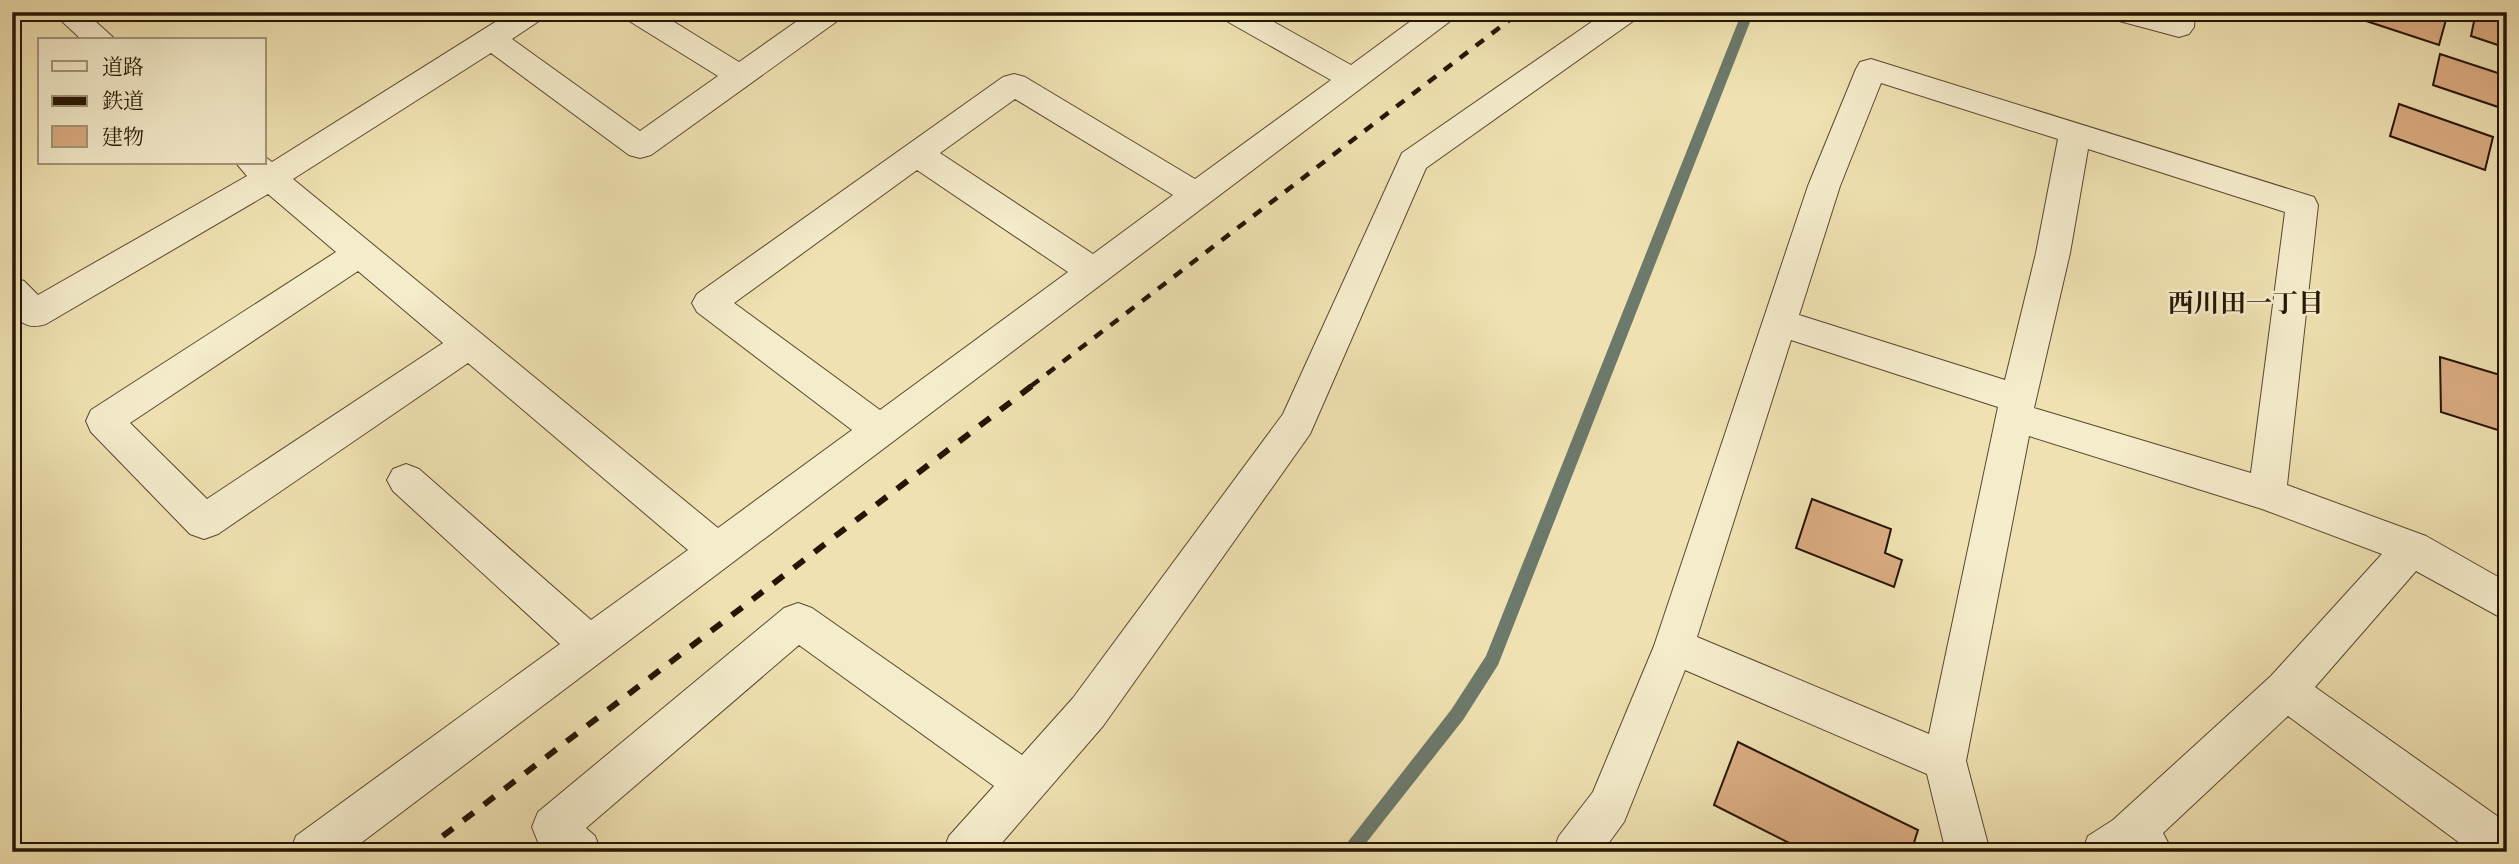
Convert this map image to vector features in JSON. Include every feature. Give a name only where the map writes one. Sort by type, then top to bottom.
[{"type":"street","points":[[66,12],[98,38]]},
{"type":"street","points":[[19,310],[492,39],[532,12]]},
{"type":"street","points":[[636,12],[740,76]]},
{"type":"street","points":[[492,39],[640,146],[830,12]]},
{"type":"street","points":[[1233,12],[1353,79]]},
{"type":"street","points":[[312,852],[1443,12]]},
{"type":"street","points":[[965,852],[1088,712],[1297,423],[1413,160],[1626,12]]},
{"type":"street","points":[[2122,12],[2179,27],[2180,12]]},
{"type":"street","points":[[1575,852],[1609,807],[1674,646],[1824,186],[1871,69],[2302,205],[2267,494]]},
{"type":"street","points":[[880,430],[709,303],[919,155],[1014,84],[1197,195]]},
{"type":"street","points":[[1968,852],[1945,761],[2016,408],[2053,253],[2075,135]]},
{"type":"street","points":[[919,155],[1094,272]]},
{"type":"street","points":[[261,170],[358,254],[717,551]]},
{"type":"street","points":[[358,254],[104,421],[204,522],[469,344]]},
{"type":"street","points":[[1780,323],[2267,494],[2412,548],[2507,603]]},
{"type":"street","points":[[406,481],[590,645]]},
{"type":"street","points":[[2128,846],[2286,691],[2412,548]]},
{"type":"street","points":[[579,852],[554,827],[797,621],[1026,783]]},
{"type":"street","points":[[1674,646],[1945,761]]},
{"type":"street","points":[[2286,691],[2507,850]]},
{"type":"building","points":[[2352,12],[2435,12],[2447,16],[2439,45],[2351,16]]},
{"type":"building","points":[[2476,12],[2491,12],[2507,17],[2507,48],[2471,36]]},
{"type":"building","points":[[2440,54],[2507,76],[2507,110],[2433,85]]},
{"type":"building","points":[[2399,104],[2493,137],[2485,170],[2390,136]]},
{"type":"building","points":[[2440,357],[2507,377],[2507,433],[2441,412]]},
{"type":"building","points":[[1812,499],[1891,529],[1885,553],[1902,560],[1894,587],[1796,548]]},
{"type":"building","points":[[1738,742],[1918,830],[1911,852],[1807,852],[1714,805]]},
{"type":"waterway","points":[[1348,852],[1457,715],[1492,660],[1746,17]]},
{"type":"railway","points":[[1031,386],[1520,12]]},
{"type":"railway","points":[[422,852],[1033,385]]},
{"type":"district","name":"西川田一丁目","points":[[2246,303]]}]
